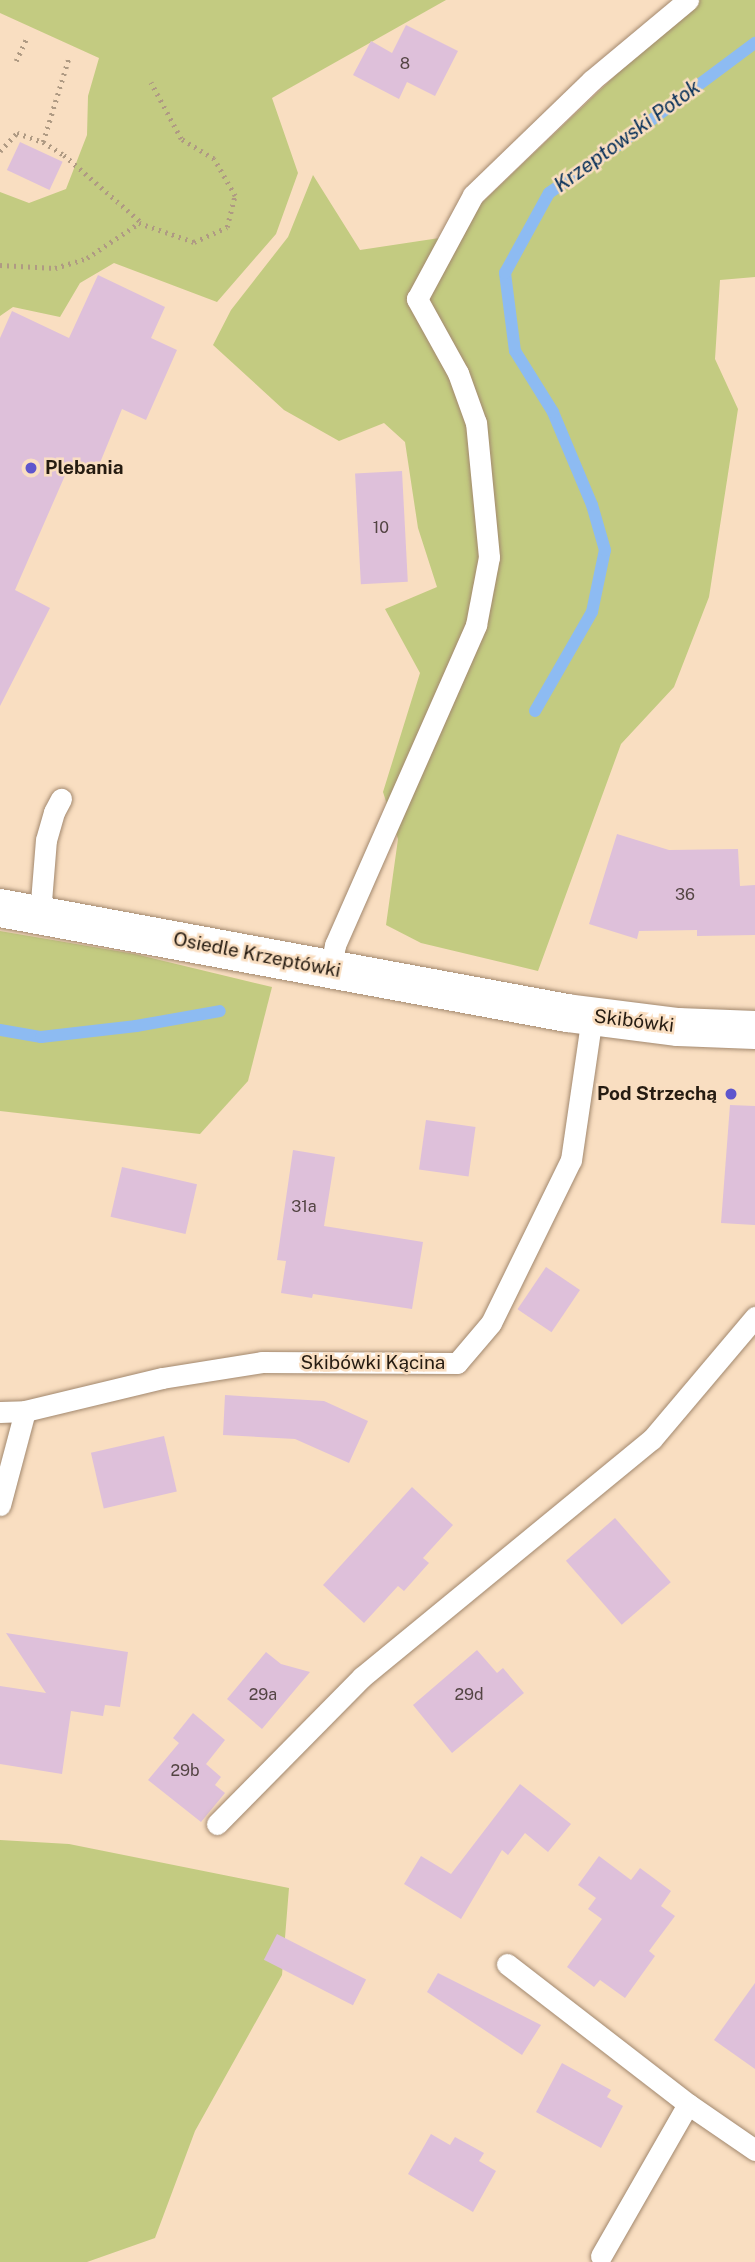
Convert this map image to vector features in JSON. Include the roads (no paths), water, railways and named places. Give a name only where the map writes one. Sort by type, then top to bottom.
[{"type":"main road","name":"Osiedle Krzeptówki","points":[[0,908],[514,1003]]},
{"type":"main road","name":"Skibówki","points":[[514,1003],[688,1028],[755,1030]]},
{"type":"lane","points":[[330,969],[335,945],[476,625],[489,557],[476,424],[458,373],[417,299],[473,195],[592,80],[688,0]]},
{"type":"lane","points":[[40,914],[46,840],[54,812],[61,799]]},
{"type":"lane","name":"Skibówki Kącina","points":[[0,1412],[26,1411],[162,1378],[261,1362],[457,1363],[491,1323],[571,1160],[592,1016]]},
{"type":"lane","points":[[217,1824],[362,1677],[652,1438],[755,1317]]},
{"type":"lane","points":[[0,1505],[26,1411]]},
{"type":"lane","points":[[507,1964],[688,2104],[755,2150]]},
{"type":"lane","points":[[601,2256],[688,2104]]},
{"type":"waterway","name":"Krzeptowski Potok","points":[[535,711],[592,612],[605,550],[592,505],[553,412],[515,351],[505,273],[549,193],[755,43]]},
{"type":"waterway","name":"Krzeptowski Potok","points":[[0,1030],[41,1037],[136,1026],[220,1011]]},
{"type":"place","name":"Plebania","points":[[31,468]]},
{"type":"place","name":"Pod Strzechą","points":[[731,1094]]}]
